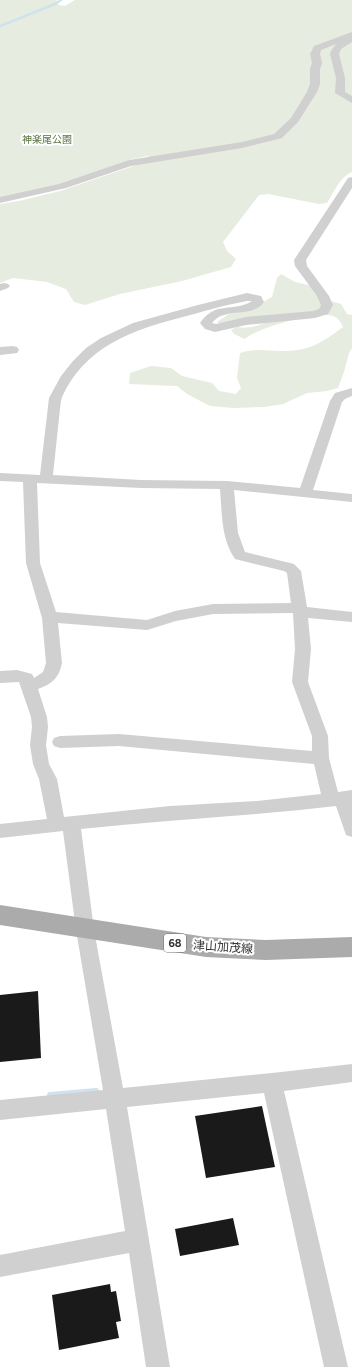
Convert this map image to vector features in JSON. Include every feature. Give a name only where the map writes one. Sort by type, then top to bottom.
[{"type":"main road","name":"津山加茂線","points":[[0,915],[85,930],[206,947],[266,950],[352,947]]},
{"type":"street","points":[[0,200],[62,186],[149,159],[242,146],[278,136],[295,120],[312,92],[315,84],[315,68],[317,63],[316,54],[318,48],[325,44],[352,35]]},
{"type":"street","points":[[352,40],[340,44],[335,49],[334,54],[341,79],[340,93],[352,100]]},
{"type":"street","points":[[46,480],[55,398],[60,388],[83,356],[118,332],[138,324],[253,296],[257,298],[258,302],[254,306],[220,312],[208,318],[206,322],[215,328],[246,321],[315,314],[324,311],[326,305],[323,296],[301,266],[300,260],[352,180]]},
{"type":"street","points":[[304,494],[336,401],[340,396],[352,392]]},
{"type":"street","points":[[0,477],[141,484],[227,485],[352,498]]},
{"type":"street","points":[[29,686],[49,678],[53,670],[54,663],[50,618],[33,563],[30,479]]},
{"type":"street","points":[[227,485],[233,538],[237,553],[240,556],[289,567],[294,571],[300,609],[303,649],[300,682],[320,736],[321,758],[342,798],[352,830]]},
{"type":"street","points":[[50,618],[71,617],[147,625],[175,616],[213,609],[293,608],[300,609],[305,612],[352,618]]},
{"type":"street","points":[[0,677],[17,676],[26,678],[40,727],[38,745],[41,764],[64,824],[85,930],[115,1099],[158,1367]]},
{"type":"street","points":[[60,742],[119,740],[321,758]]},
{"type":"street","points":[[0,831],[170,813],[257,808],[342,798]]},
{"type":"street","points":[[0,1110],[272,1083],[352,1073]]},
{"type":"street","points":[[272,1083],[336,1367]]},
{"type":"street","points":[[0,1266],[137,1240]]},
{"type":"green space","name":"神楽尾公園","points":[[0,0],[57,0],[56,1],[59,5],[65,6],[75,0],[352,0],[352,172],[340,182],[327,203],[319,204],[268,194],[259,195],[223,242],[227,251],[236,259],[231,267],[182,281],[120,294],[85,305],[74,302],[66,289],[47,282],[13,278],[0,283],[0,204],[60,191],[148,161],[148,156],[132,159],[62,184],[0,198]]},
{"type":"green space","points":[[281,274],[295,282],[312,286],[324,299],[341,304],[347,314],[352,315],[352,348],[338,388],[327,391],[307,393],[283,404],[265,407],[233,408],[210,406],[187,394],[177,386],[129,384],[130,373],[151,366],[171,368],[182,376],[212,383],[219,391],[236,394],[241,388],[237,378],[240,353],[255,350],[300,350],[321,342],[343,327],[339,320],[333,316],[314,316],[301,318],[261,330],[245,339],[234,334],[231,330],[237,327],[253,327],[269,321],[221,324],[217,322],[229,314],[260,304],[272,297],[277,278]]},
{"type":"building","points":[[38,991],[41,1058],[0,1062],[0,995]]},
{"type":"building","points":[[262,1106],[275,1167],[206,1178],[195,1116]]},
{"type":"building","points":[[233,1218],[239,1245],[180,1256],[175,1229]]},
{"type":"building","points":[[110,1284],[111,1292],[116,1291],[121,1321],[116,1322],[119,1338],[59,1350],[52,1295]]},
{"type":"waterway","points":[[0,26],[55,4],[61,0]]},
{"type":"waterway","points":[[50,1095],[96,1091]]}]
